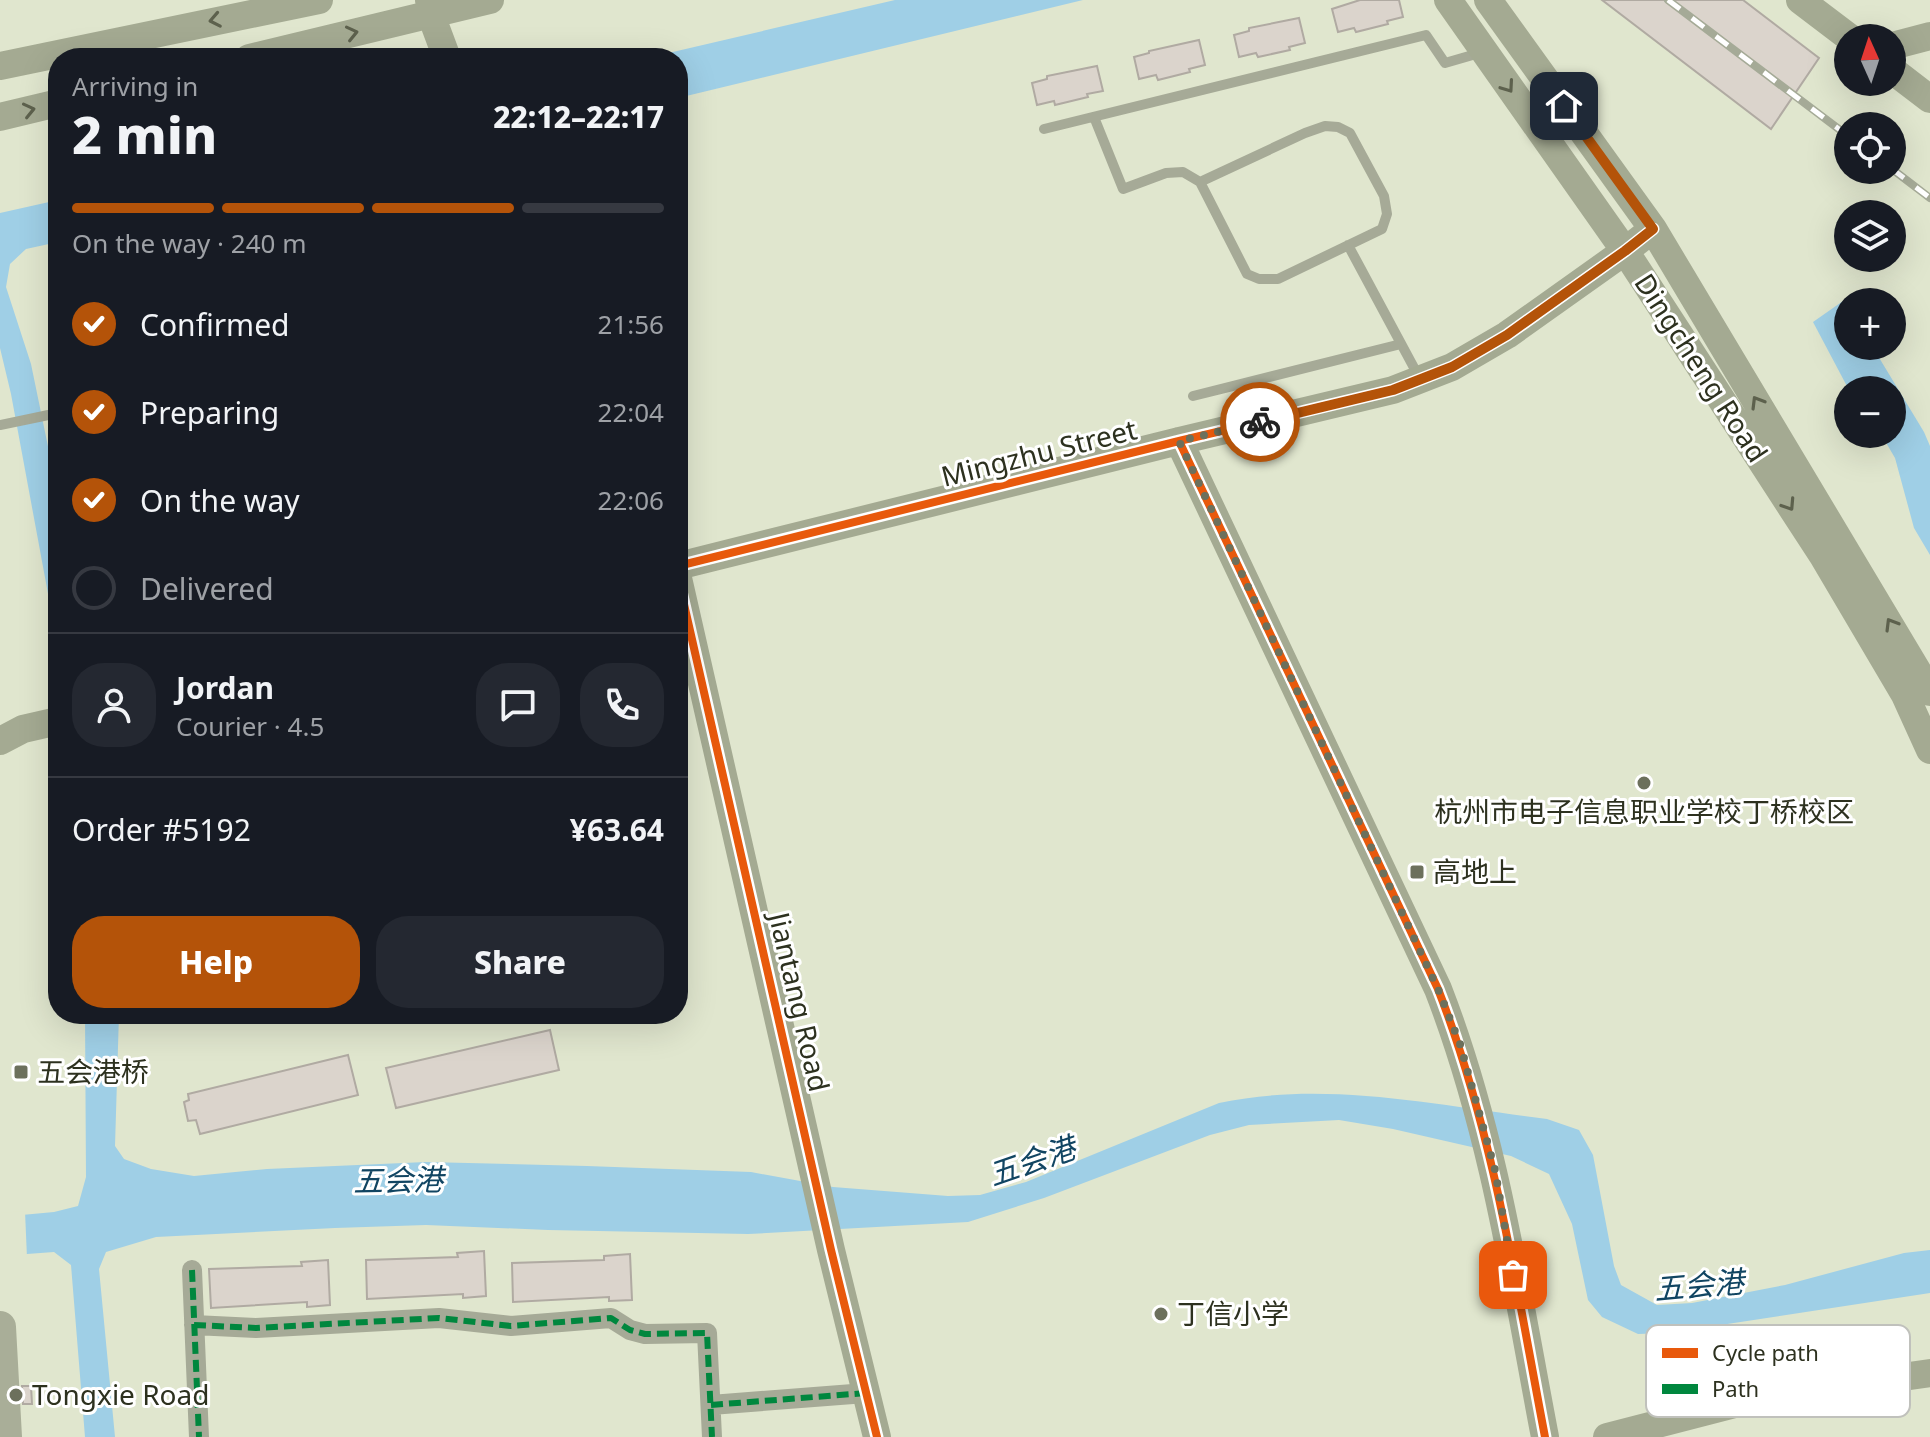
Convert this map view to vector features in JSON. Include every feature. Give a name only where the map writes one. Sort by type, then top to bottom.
[{"type":"main road","points":[[0,1327],[6,1437]]},
{"type":"street","points":[[87,48],[319,0]]},
{"type":"street","points":[[284,48],[430,7],[490,0]]},
{"type":"street","name":"Dingcheng Road","points":[[1448,0],[1625,251],[1823,556],[1905,695],[1930,750]]},
{"type":"street","name":"Dingcheng Road","points":[[1488,0],[1653,229],[1930,692]]},
{"type":"street","points":[[1800,0],[1834,26]]},
{"type":"street","points":[[430,7],[444,48]]},
{"type":"street","points":[[1906,42],[1930,36]]},
{"type":"street","points":[[0,66],[48,56]]},
{"type":"street","points":[[1906,81],[1930,99]]},
{"type":"street","points":[[0,117],[48,105]]},
{"type":"street","name":"Mingzhu Street","points":[[688,564],[1393,390],[1452,367],[1507,335],[1653,229]]},
{"type":"street","points":[[1179,441],[1438,989],[1460,1044],[1495,1170],[1545,1437]]},
{"type":"street","name":"Jiantang Road","points":[[688,621],[831,1250],[877,1437]]},
{"type":"street","points":[[8,730],[48,723]]},
{"type":"street","points":[[192,1270],[199,1437]]},
{"type":"street","points":[[194,1325],[256,1328],[439,1318],[511,1326],[611,1318],[630,1330],[645,1334],[707,1333],[712,1437]]},
{"type":"street","points":[[1910,1376],[1930,1373]]},
{"type":"street","points":[[711,1405],[866,1393]]},
{"type":"street","points":[[1607,1437],[1684,1417]]},
{"type":"lane","points":[[1044,129],[1426,35],[1445,63],[1484,52]]},
{"type":"lane","points":[[1094,117],[1123,189],[1166,173],[1183,172],[1200,182],[1247,274],[1259,279],[1278,279],[1382,229],[1387,214],[1384,196],[1350,133],[1338,127],[1325,126],[1305,133],[1200,182]]},
{"type":"lane","points":[[1348,245],[1420,380]]},
{"type":"lane","points":[[1193,396],[1401,344]]},
{"type":"lane","points":[[0,425],[48,415]]},
{"type":"water","points":[[895,0],[1083,0],[688,96],[688,48]]},
{"type":"water","points":[[48,202],[48,244],[26,249],[10,264],[6,287],[31,364],[48,446],[48,594],[0,348],[0,213]]},
{"type":"water","points":[[1834,307],[1834,360],[1880,360],[1890,376],[1842,376],[1813,322]]},
{"type":"water","points":[[1906,402],[1930,446],[1930,555],[1914,528],[1895,458],[1889,448],[1906,448]]},
{"type":"water","name":"五会港","points":[[85,1024],[119,1024],[115,1146],[124,1159],[151,1169],[194,1176],[267,1169],[426,1162],[751,1172],[833,1187],[948,1196],[980,1195],[1026,1182],[1219,1103],[1301,1094],[1342,1095],[1424,1102],[1547,1119],[1579,1130],[1593,1155],[1614,1266],[1621,1285],[1657,1305],[1692,1303],[1785,1285],[1904,1253],[1930,1250],[1930,1293],[1720,1325],[1646,1325],[1646,1334],[1638,1334],[1602,1317],[1588,1300],[1572,1224],[1549,1174],[1511,1156],[1339,1120],[1249,1125],[1210,1135],[1044,1198],[968,1222],[748,1234],[426,1225],[156,1237],[106,1252],[99,1269],[115,1437],[85,1437],[71,1265],[54,1252],[0,1256],[0,1217],[54,1212],[78,1206],[86,1177]]},
{"type":"pier","points":[[25,1211],[27,1258],[0,1260],[0,1213]]},
{"type":"building","points":[[1360,0],[1399,0],[1403,17],[1356,32],[1354,28],[1338,32],[1332,9]]},
{"type":"building","points":[[1602,0],[1743,0],[1819,58],[1771,129]]},
{"type":"building","points":[[1299,18],[1305,43],[1289,47],[1290,50],[1258,57],[1256,53],[1239,57],[1234,35],[1249,31],[1249,28]]},
{"type":"building","points":[[1199,40],[1205,65],[1158,80],[1156,75],[1139,79],[1134,57]]},
{"type":"building","points":[[1097,66],[1103,91],[1055,105],[1054,101],[1037,105],[1032,83],[1047,79],[1047,76]]},
{"type":"building","points":[[550,1030],[559,1070],[396,1108],[386,1068]]},
{"type":"building","points":[[348,1055],[358,1095],[200,1134],[196,1120],[188,1121],[184,1102],[189,1100],[188,1094]]},
{"type":"building","points":[[484,1251],[486,1296],[463,1298],[463,1294],[367,1299],[366,1260],[458,1257],[457,1253]]},
{"type":"building","points":[[630,1254],[632,1300],[609,1301],[609,1297],[513,1302],[512,1263],[604,1260],[604,1256]]},
{"type":"building","points":[[328,1260],[330,1305],[307,1307],[307,1302],[211,1308],[209,1269],[302,1266],[301,1262]]},
{"type":"building","points":[[22,1386],[31,1386],[32,1404],[23,1404]]},
{"type":"railway","points":[[1668,0],[1834,125]]},
{"type":"railway","points":[[1906,180],[1930,198]]},
{"type":"marked path","points":[[192,1270],[199,1437]]},
{"type":"marked path","points":[[194,1325],[256,1328],[439,1318],[511,1326],[611,1318],[630,1330],[645,1334],[707,1333],[712,1437]]},
{"type":"marked path","points":[[711,1405],[866,1393]]},
{"type":"cycle path","points":[[688,564],[1393,390],[1452,367],[1507,335],[1653,229]]},
{"type":"cycle path","points":[[1179,441],[1438,989],[1489,1154],[1545,1437]]},
{"type":"cycle path","points":[[688,622],[831,1250],[877,1437]]},
{"type":"way so far","points":[[1260,422],[1179,441],[1438,989],[1460,1044],[1495,1170],[1513,1275]]},
{"type":"place","name":"杭州市电子信息职业学校丁桥校区","points":[[1644,783]]},
{"type":"place","name":"高地上","points":[[1417,872]]},
{"type":"place","name":"五会港桥","points":[[21,1072]]},
{"type":"place","name":"丁信小学","points":[[1161,1314]]},
{"type":"place","name":"Tongxie Road","points":[[16,1395]]},
{"type":"route","points":[[1260,422],[1393,390],[1452,367],[1507,335],[1653,229],[1564,106]]}]
